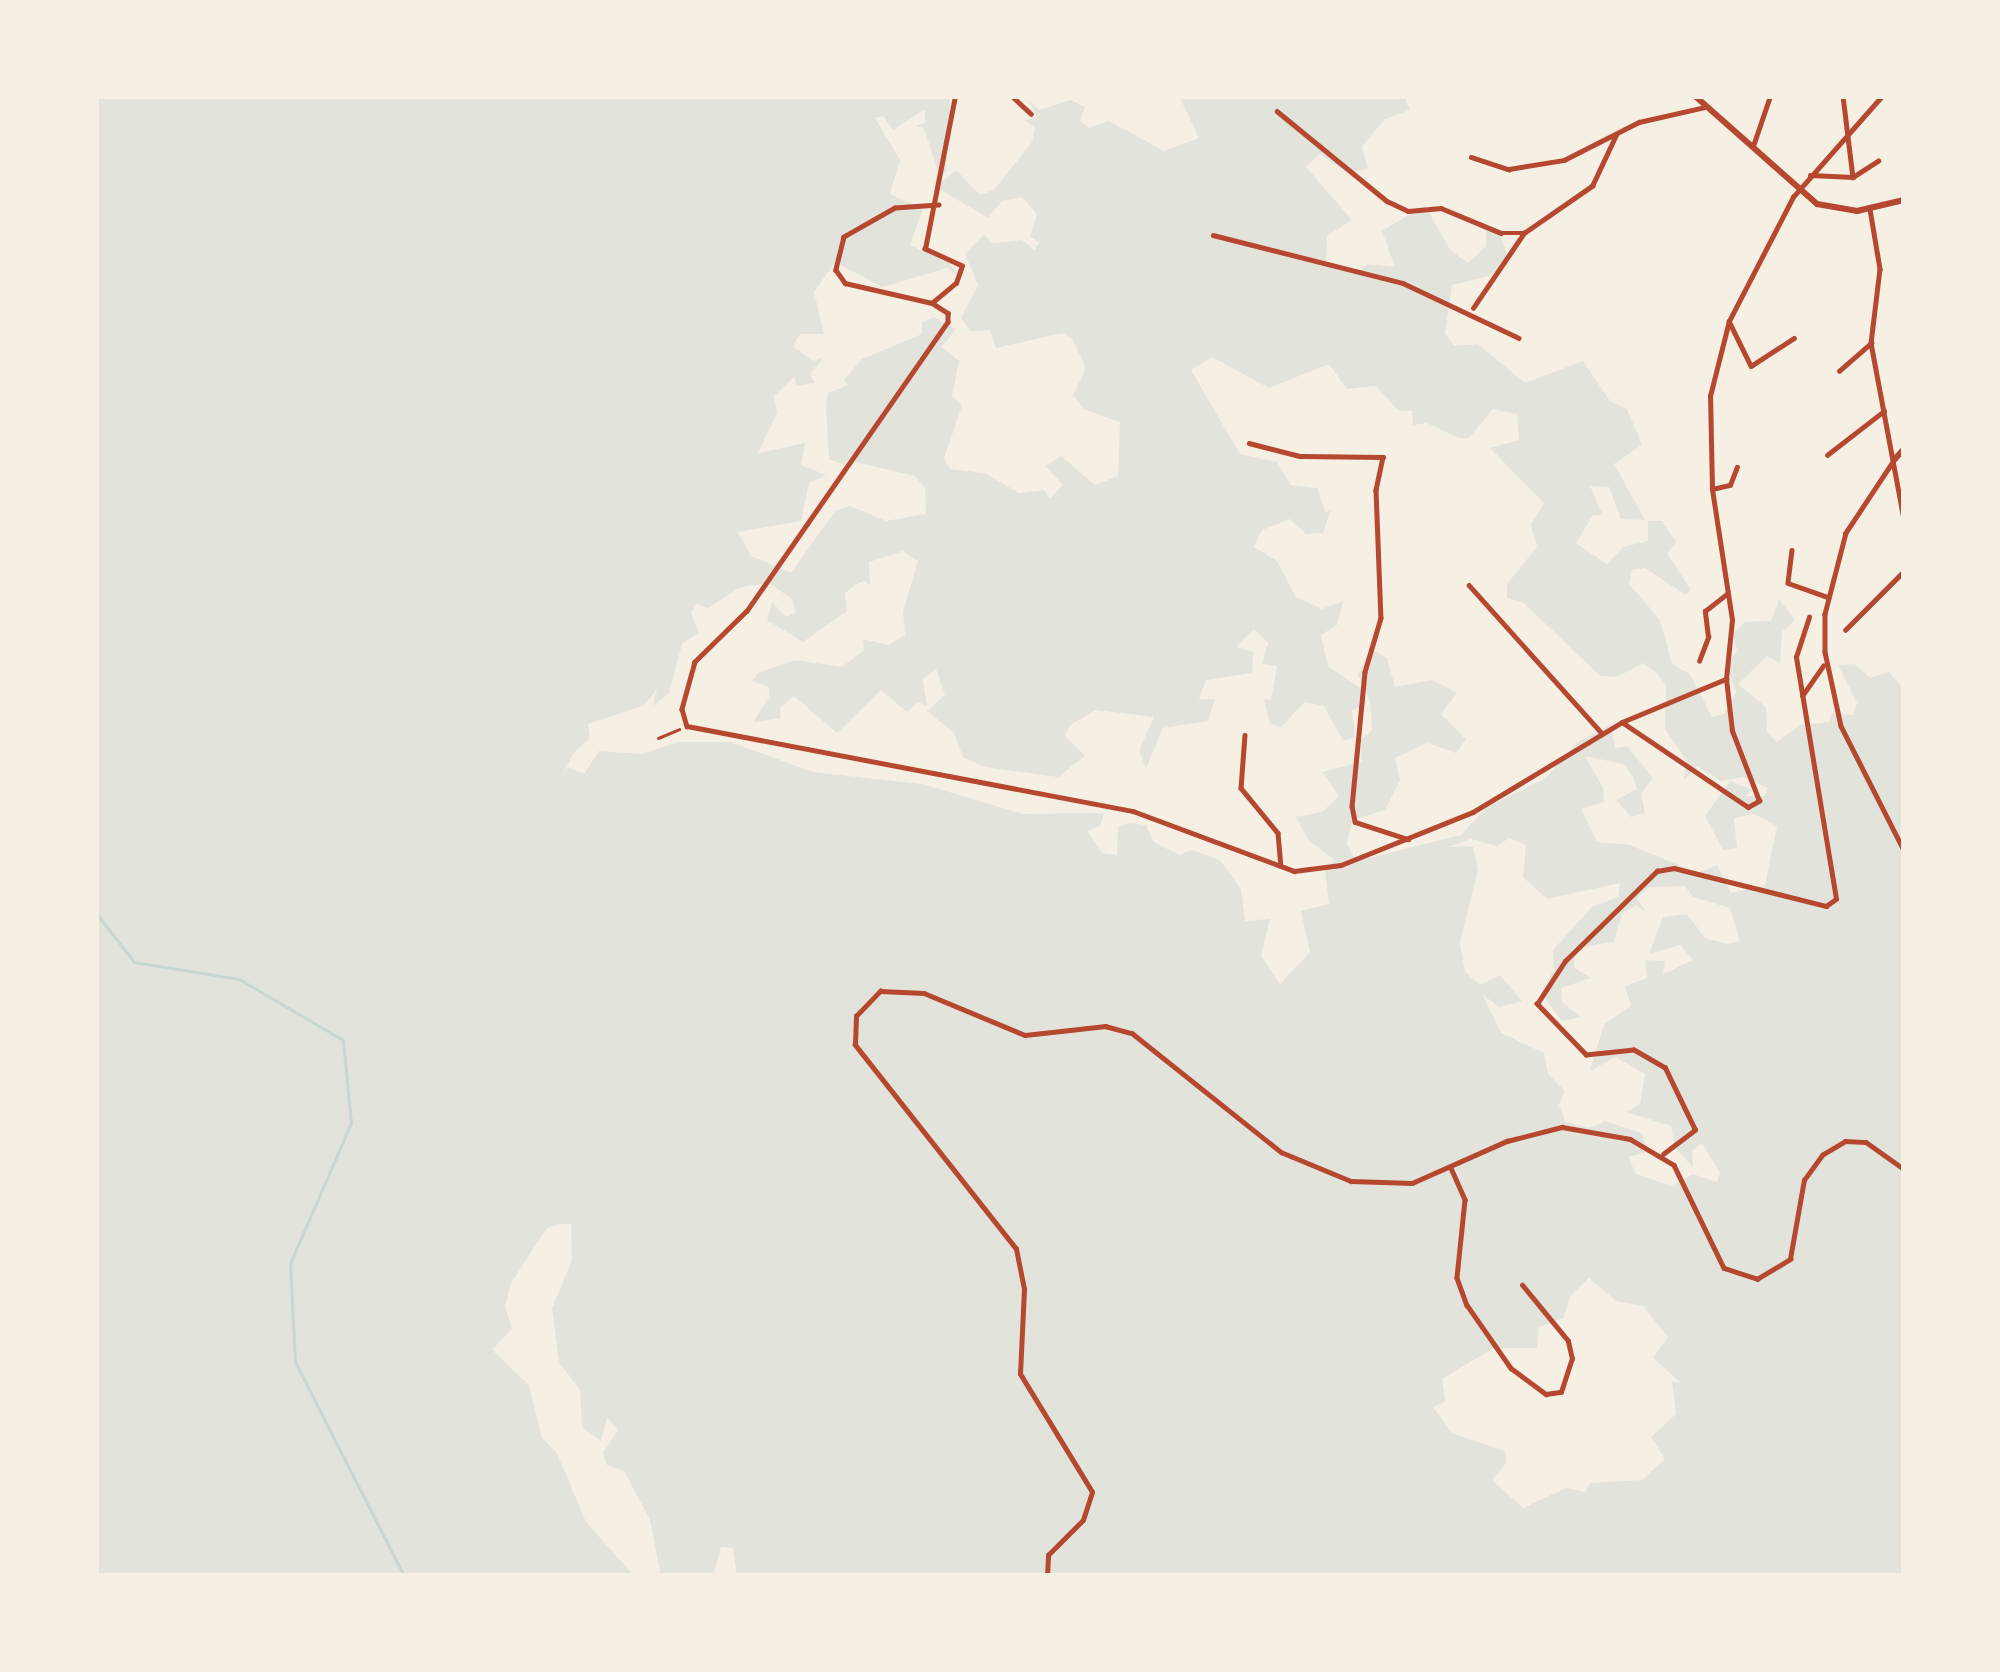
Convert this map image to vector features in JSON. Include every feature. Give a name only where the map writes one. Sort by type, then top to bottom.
[{"type":"street","points":[[932,302],[956,283],[962,266],[926,249],[955,96]]},
{"type":"street","points":[[1012,96],[1030,114]]},
{"type":"street","points":[[1695,96],[1798,191],[1838,210],[1870,209],[1904,200]]},
{"type":"street","points":[[1750,148],[1764,130],[1770,96]]},
{"type":"street","points":[[1843,96],[1853,177]]},
{"type":"street","points":[[1622,722],[1752,807],[1759,799],[1732,731],[1726,679],[1727,594],[1712,489],[1710,396],[1729,321],[1798,191],[1882,96]]},
{"type":"street","points":[[1471,158],[1509,169],[1564,160],[1616,135],[1705,106]]},
{"type":"street","points":[[1277,111],[1387,201],[1408,211],[1442,208],[1484,230],[1524,233]]},
{"type":"street","points":[[1472,310],[1524,233],[1592,186],[1616,135]]},
{"type":"street","points":[[1810,175],[1853,177],[1878,161]]},
{"type":"street","points":[[938,205],[870,218],[844,237],[836,269],[845,284],[932,302],[948,313],[940,340],[747,611],[692,668],[682,709],[687,726],[1133,811],[1281,866],[1341,865],[1473,812],[1622,722],[1726,679]]},
{"type":"street","points":[[1870,209],[1880,269],[1871,343],[1904,520]]},
{"type":"street","points":[[1213,235],[1403,283],[1472,310],[1519,338]]},
{"type":"street","points":[[1729,321],[1751,366],[1794,338]]},
{"type":"street","points":[[1840,371],[1871,343]]},
{"type":"street","points":[[1827,455],[1884,411]]},
{"type":"street","points":[[1249,443],[1300,456],[1383,457],[1376,490],[1382,618],[1365,672],[1352,806],[1355,821],[1369,830],[1408,838]]},
{"type":"street","points":[[1904,448],[1846,533],[1828,597],[1826,664],[1840,726],[1904,850]]},
{"type":"street","points":[[1712,489],[1730,484],[1737,467]]},
{"type":"street","points":[[1792,550],[1788,584],[1828,597]]},
{"type":"street","points":[[1845,630],[1904,571]]},
{"type":"street","points":[[1468,585],[1602,734]]},
{"type":"street","points":[[1699,661],[1708,637],[1705,611],[1727,594]]},
{"type":"street","points":[[1663,1154],[1695,1130],[1665,1068],[1634,1050],[1586,1055],[1537,1004],[1565,961],[1657,871],[1674,868],[1832,904],[1835,856],[1796,657],[1809,616]]},
{"type":"street","points":[[1802,696],[1826,664]]},
{"type":"street","points":[[1245,735],[1240,788],[1278,833],[1281,866]]},
{"type":"street","points":[[1047,1576],[1048,1555],[1083,1520],[1092,1492],[1020,1374],[1021,1258],[855,1045],[856,1016],[885,989],[924,992],[1025,1035],[1105,1026],[1132,1033],[1281,1152],[1352,1181],[1412,1183],[1562,1126],[1594,1127],[1663,1154],[1724,1268],[1757,1279],[1790,1258],[1804,1180],[1822,1155],[1845,1141],[1866,1142],[1904,1169]]},
{"type":"street","points":[[1451,1168],[1466,1200],[1457,1278],[1467,1305],[1511,1368],[1546,1394],[1561,1392],[1572,1359],[1568,1341],[1522,1285]]},
{"type":"path","points":[[658,738],[687,726]]},
{"type":"shaded area","points":[[96,96],[950,96],[946,172],[938,172],[924,128],[915,126],[925,123],[925,109],[893,130],[883,116],[875,118],[900,160],[890,194],[923,209],[910,245],[949,263],[959,276],[947,268],[882,287],[835,262],[814,292],[824,334],[800,334],[793,346],[813,361],[824,357],[810,374],[815,383],[797,386],[794,377],[774,396],[777,413],[758,453],[805,443],[801,465],[826,475],[809,483],[801,521],[738,532],[751,556],[791,573],[835,511],[850,506],[886,521],[926,514],[925,488],[915,476],[856,462],[849,453],[847,466],[829,459],[826,406],[828,393],[848,385],[844,380],[862,359],[922,334],[922,322],[934,317],[956,329],[942,347],[959,361],[952,396],[962,406],[944,458],[950,469],[985,473],[1019,493],[1044,490],[1050,499],[1063,485],[1046,466],[1061,456],[1095,485],[1118,476],[1120,422],[1083,409],[1073,395],[1086,368],[1072,339],[1062,333],[996,348],[990,330],[970,331],[961,318],[978,285],[965,254],[984,235],[993,243],[1022,240],[1035,250],[1039,242],[1030,237],[1037,214],[1022,197],[1002,201],[988,218],[936,187],[956,170],[980,195],[994,190],[1032,142],[1035,128],[1025,120],[1037,118],[1029,101],[1039,110],[1071,100],[1085,107],[1080,121],[1089,128],[1109,121],[1164,151],[1199,138],[1179,96],[1404,96],[1410,110],[1385,119],[1362,146],[1368,169],[1347,173],[1320,154],[1306,167],[1352,220],[1327,236],[1326,263],[1356,273],[1368,264],[1395,267],[1382,231],[1425,205],[1450,250],[1468,263],[1486,246],[1486,228],[1500,234],[1509,260],[1489,276],[1452,285],[1445,333],[1454,346],[1478,344],[1525,383],[1583,361],[1610,401],[1627,409],[1642,445],[1614,464],[1645,520],[1621,519],[1609,487],[1590,486],[1603,515],[1593,515],[1576,543],[1607,564],[1623,547],[1648,541],[1648,521],[1662,521],[1676,542],[1667,553],[1691,590],[1686,595],[1645,568],[1632,570],[1629,584],[1660,620],[1672,664],[1690,674],[1712,717],[1724,714],[1736,692],[1727,665],[1737,651],[1733,634],[1745,622],[1771,621],[1779,599],[1795,620],[1782,632],[1780,663],[1767,656],[1738,684],[1766,707],[1767,732],[1777,742],[1800,725],[1829,722],[1832,713],[1854,715],[1857,703],[1838,665],[1855,664],[1870,678],[1889,672],[1904,689],[1904,1576],[737,1576],[733,1548],[721,1547],[713,1576],[661,1576],[650,1520],[624,1471],[607,1465],[603,1453],[618,1430],[607,1417],[601,1441],[582,1427],[580,1390],[559,1362],[552,1308],[572,1260],[571,1224],[560,1224],[547,1228],[511,1283],[505,1307],[512,1329],[492,1350],[529,1385],[542,1438],[557,1453],[586,1522],[634,1576],[96,1576]],"holes":[[[1212,357],[1269,388],[1329,364],[1347,389],[1376,386],[1398,410],[1412,411],[1413,425],[1427,423],[1459,438],[1469,438],[1493,409],[1517,414],[1519,440],[1490,448],[1544,503],[1531,525],[1537,547],[1507,584],[1507,598],[1524,603],[1600,676],[1617,677],[1643,663],[1657,673],[1666,685],[1665,729],[1687,761],[1684,780],[1697,766],[1721,781],[1743,777],[1768,788],[1764,796],[1746,796],[1752,790],[1730,781],[1705,816],[1723,850],[1737,848],[1734,818],[1754,814],[1777,826],[1765,885],[1731,893],[1717,865],[1698,873],[1630,845],[1597,842],[1581,809],[1604,802],[1603,788],[1585,756],[1623,764],[1633,777],[1637,789],[1616,800],[1631,817],[1645,813],[1641,794],[1653,778],[1627,746],[1615,748],[1611,725],[1576,743],[1546,778],[1486,808],[1461,835],[1356,861],[1347,844],[1352,820],[1385,810],[1400,780],[1395,758],[1427,743],[1456,753],[1466,739],[1441,714],[1457,693],[1432,680],[1395,687],[1387,658],[1370,648],[1358,675],[1370,701],[1372,730],[1361,740],[1362,762],[1322,772],[1339,796],[1322,812],[1296,817],[1309,841],[1335,860],[1325,870],[1329,904],[1301,911],[1310,952],[1280,984],[1261,956],[1270,919],[1245,921],[1241,889],[1220,860],[1192,850],[1179,855],[1154,842],[1146,825],[1130,823],[1118,827],[1117,855],[1102,853],[1087,831],[1100,826],[1104,813],[1023,814],[922,784],[813,772],[730,742],[678,742],[642,754],[599,751],[584,774],[568,767],[561,779],[573,754],[590,738],[588,724],[643,706],[657,689],[653,706],[669,693],[682,644],[699,632],[691,613],[697,604],[708,608],[741,587],[769,583],[792,599],[796,612],[786,617],[772,602],[767,620],[803,642],[847,611],[845,593],[865,580],[870,586],[869,562],[903,551],[918,561],[903,612],[905,635],[888,645],[863,639],[864,650],[842,667],[795,660],[758,673],[752,681],[769,687],[769,697],[753,722],[781,718],[780,708],[794,696],[837,733],[881,690],[907,712],[918,702],[927,706],[923,679],[936,669],[945,695],[927,711],[954,733],[963,757],[984,767],[1058,777],[1085,756],[1065,736],[1070,725],[1096,710],[1154,717],[1139,751],[1146,768],[1163,728],[1208,721],[1215,699],[1199,699],[1206,680],[1252,673],[1253,652],[1236,647],[1254,629],[1268,643],[1262,664],[1277,666],[1271,700],[1264,699],[1270,724],[1281,727],[1305,702],[1324,706],[1343,741],[1355,737],[1352,710],[1366,704],[1362,689],[1328,666],[1321,635],[1337,625],[1343,601],[1322,609],[1296,597],[1277,561],[1254,547],[1262,530],[1290,519],[1306,534],[1323,533],[1331,510],[1326,513],[1317,488],[1291,485],[1277,462],[1240,454],[1191,370]],[[1509,838],[1526,845],[1523,877],[1547,899],[1620,883],[1618,897],[1592,907],[1553,950],[1554,970],[1541,993],[1562,1021],[1581,1017],[1562,1002],[1561,988],[1591,978],[1574,968],[1576,948],[1614,942],[1622,913],[1637,905],[1646,913],[1637,898],[1650,887],[1685,886],[1693,897],[1730,908],[1740,941],[1727,944],[1705,938],[1687,914],[1663,917],[1649,954],[1680,945],[1693,960],[1663,974],[1665,961],[1645,960],[1647,978],[1625,986],[1631,1006],[1604,1024],[1590,1071],[1615,1057],[1645,1074],[1640,1104],[1626,1112],[1671,1126],[1675,1148],[1693,1167],[1692,1151],[1702,1143],[1720,1173],[1717,1182],[1693,1174],[1671,1186],[1636,1174],[1628,1157],[1647,1152],[1642,1133],[1605,1121],[1589,1128],[1566,1122],[1559,1105],[1565,1091],[1548,1074],[1544,1053],[1501,1033],[1482,994],[1499,1007],[1522,1001],[1500,975],[1480,985],[1465,972],[1460,942],[1478,870],[1473,846],[1448,847],[1471,839],[1497,846]],[[1589,1278],[1616,1301],[1643,1306],[1668,1337],[1653,1358],[1681,1383],[1672,1381],[1676,1414],[1651,1437],[1665,1459],[1642,1480],[1590,1483],[1586,1492],[1566,1488],[1523,1508],[1492,1480],[1507,1462],[1504,1451],[1452,1433],[1433,1407],[1445,1402],[1442,1379],[1494,1348],[1537,1348],[1539,1327],[1563,1318],[1571,1295]]]},
{"type":"waterway","points":[[96,913],[134,962],[239,979],[343,1040],[351,1123],[290,1263],[295,1362],[404,1576]]}]
